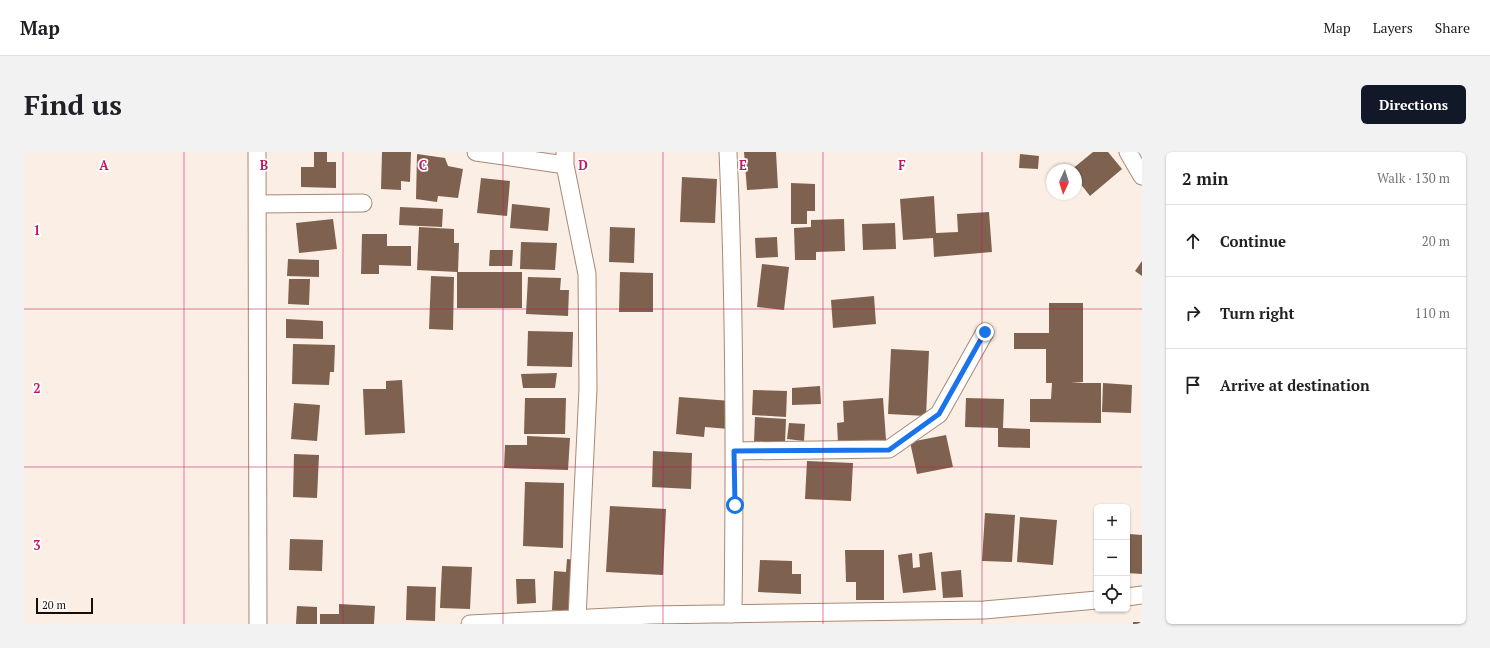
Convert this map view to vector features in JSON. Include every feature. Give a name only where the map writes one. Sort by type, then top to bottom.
[{"type":"street","points":[[257,152],[258,624]]},
{"type":"street","points":[[476,152],[565,159],[587,274],[588,389],[581,621]]},
{"type":"street","points":[[728,152],[731,222],[734,451],[733,614]]},
{"type":"street","points":[[1128,152],[1142,176]]},
{"type":"street","points":[[256,204],[363,203]]},
{"type":"street","points":[[734,451],[889,450],[939,414],[985,332]]},
{"type":"street","points":[[1130,597],[1142,595]]},
{"type":"street","points":[[470,624],[652,619],[733,614],[873,618],[984,610],[1000,616],[1094,600]]},
{"type":"building","points":[[314,152],[327,152],[327,162],[336,162],[336,188],[301,187],[301,167],[314,167]]},
{"type":"building","points":[[382,152],[411,152],[410,182],[401,181],[401,190],[381,189]]},
{"type":"building","points":[[744,152],[776,152],[778,188],[747,190]]},
{"type":"building","points":[[1093,152],[1108,152],[1122,169],[1090,196],[1082,186],[1082,164],[1078,164]]},
{"type":"building","points":[[417,154],[445,158],[448,166],[463,169],[458,198],[438,196],[437,202],[416,199]]},
{"type":"building","points":[[1020,154],[1039,156],[1038,169],[1019,168]]},
{"type":"building","points":[[682,177],[717,179],[715,223],[680,222]]},
{"type":"building","points":[[481,178],[510,181],[507,216],[477,213]]},
{"type":"building","points":[[791,183],[815,184],[815,211],[807,211],[807,224],[791,224]]},
{"type":"building","points":[[934,196],[936,233],[958,232],[957,214],[989,212],[992,252],[934,257],[933,238],[903,240],[900,199]]},
{"type":"building","points":[[512,204],[550,208],[548,231],[510,228]]},
{"type":"building","points":[[400,207],[443,209],[442,227],[399,225]]},
{"type":"building","points":[[333,219],[337,249],[299,253],[296,223]]},
{"type":"building","points":[[844,219],[845,251],[816,252],[816,260],[795,260],[794,228],[811,227],[811,220]]},
{"type":"building","points":[[895,223],[896,249],[863,250],[862,224]]},
{"type":"building","points":[[419,227],[454,229],[454,243],[459,243],[458,272],[417,270]]},
{"type":"building","points":[[610,227],[635,228],[634,263],[609,262]]},
{"type":"building","points":[[362,234],[387,234],[387,246],[411,246],[411,266],[379,265],[379,274],[361,274]]},
{"type":"building","points":[[777,237],[778,257],[756,258],[755,238]]},
{"type":"building","points":[[521,242],[557,243],[555,270],[520,269]]},
{"type":"building","points":[[490,250],[513,250],[512,266],[489,266]]},
{"type":"building","points":[[288,259],[319,260],[319,277],[287,276]]},
{"type":"building","points":[[1142,261],[1142,276],[1135,271]]},
{"type":"building","points":[[762,264],[789,267],[784,310],[757,307]]},
{"type":"building","points":[[457,272],[522,272],[522,308],[457,308]]},
{"type":"building","points":[[620,272],[653,273],[653,312],[619,312]]},
{"type":"building","points":[[431,276],[454,277],[453,330],[429,329]]},
{"type":"building","points":[[528,277],[561,278],[560,290],[569,290],[568,316],[526,314]]},
{"type":"building","points":[[289,279],[310,279],[309,305],[288,304]]},
{"type":"building","points":[[874,296],[876,324],[833,328],[831,300]]},
{"type":"building","points":[[1049,303],[1083,303],[1083,382],[1071,383],[1101,383],[1101,423],[1030,422],[1030,399],[1051,399],[1052,383],[1046,383],[1046,349],[1014,349],[1014,333],[1049,333]]},
{"type":"building","points":[[286,319],[323,321],[323,339],[286,338]]},
{"type":"building","points":[[528,331],[573,332],[572,367],[527,366]]},
{"type":"building","points":[[293,344],[335,345],[334,372],[330,372],[329,385],[292,384]]},
{"type":"building","points":[[891,349],[929,351],[926,416],[888,414]]},
{"type":"building","points":[[557,373],[555,388],[523,388],[521,374]]},
{"type":"building","points":[[402,380],[405,433],[365,435],[363,389],[386,389],[386,381]]},
{"type":"building","points":[[1103,383],[1132,385],[1131,413],[1102,412]]},
{"type":"building","points":[[820,386],[821,404],[792,405],[792,388]]},
{"type":"building","points":[[753,390],[787,391],[786,417],[752,415]]},
{"type":"building","points":[[679,397],[731,401],[729,429],[705,427],[704,437],[676,434]]},
{"type":"building","points":[[525,398],[566,398],[565,434],[524,434]]},
{"type":"building","points":[[883,398],[886,440],[838,443],[837,423],[844,422],[843,401]]},
{"type":"building","points":[[966,398],[1004,399],[1003,428],[1030,429],[1030,448],[998,447],[998,428],[965,427]]},
{"type":"building","points":[[294,403],[320,405],[317,441],[291,439]]},
{"type":"building","points":[[755,417],[786,419],[785,443],[754,442]]},
{"type":"building","points":[[789,423],[805,424],[804,441],[787,439]]},
{"type":"building","points":[[946,435],[953,467],[917,474],[910,442]]},
{"type":"building","points":[[527,436],[570,438],[568,470],[504,468],[505,445],[527,445]]},
{"type":"building","points":[[653,451],[692,453],[691,489],[652,487]]},
{"type":"building","points":[[294,454],[319,455],[317,498],[293,497]]},
{"type":"building","points":[[807,461],[853,463],[851,501],[805,499]]},
{"type":"building","points":[[525,482],[564,483],[563,548],[523,546]]},
{"type":"building","points":[[610,506],[666,509],[663,575],[606,572]]},
{"type":"building","points":[[985,513],[1015,515],[1012,562],[982,561]]},
{"type":"building","points":[[1020,517],[1057,520],[1053,565],[1017,562]]},
{"type":"building","points":[[1130,534],[1142,535],[1142,574],[1130,573]]},
{"type":"building","points":[[290,539],[323,540],[322,571],[289,570]]},
{"type":"building","points":[[845,550],[884,550],[884,600],[856,600],[856,582],[846,582]]},
{"type":"building","points":[[932,552],[936,590],[903,593],[898,555],[912,553],[913,568],[920,567],[919,554]]},
{"type":"building","points":[[567,559],[577,560],[575,611],[552,610],[554,571],[566,572]]},
{"type":"building","points":[[760,560],[792,561],[792,574],[801,574],[801,594],[758,592]]},
{"type":"building","points":[[442,566],[472,567],[470,609],[440,608]]},
{"type":"building","points":[[961,570],[963,597],[943,598],[941,572]]},
{"type":"building","points":[[516,579],[535,579],[536,603],[517,604]]},
{"type":"building","points":[[407,586],[436,587],[435,621],[406,620]]},
{"type":"building","points":[[339,604],[375,606],[374,624],[320,624],[320,614],[339,614]]},
{"type":"building","points":[[297,606],[317,607],[317,624],[296,624]]},
{"type":"building","points":[[1133,622],[1142,622],[1142,624],[1133,624]]},
{"type":"route","points":[[735,505],[734,451],[889,450],[939,414],[985,332]]}]
